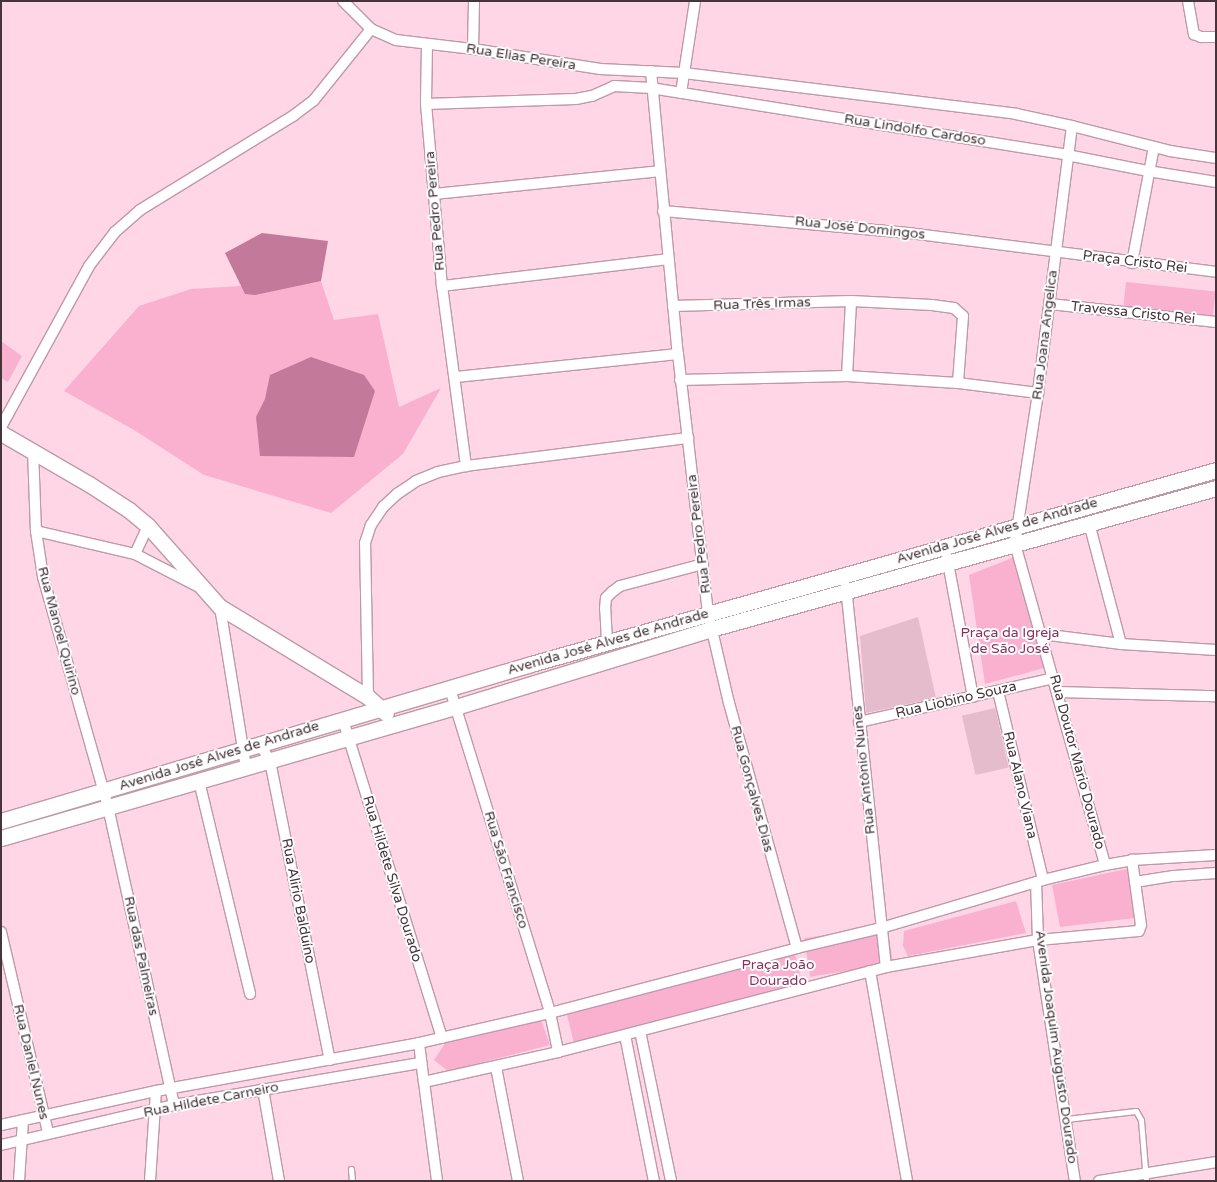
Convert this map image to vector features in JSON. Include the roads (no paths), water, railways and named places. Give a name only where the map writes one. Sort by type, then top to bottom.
[{"type":"main road","points":[[1,433],[33,450],[129,510],[148,526],[220,607],[368,697],[396,724]]},
{"type":"main road","name":"Avenida José Alves de Andrade","points":[[1,821],[607,642],[1216,470]]},
{"type":"main road","name":"Avenida José Alves de Andrade","points":[[1,838],[456,707],[711,629],[1216,488]]},
{"type":"street","points":[[1,426],[89,266],[115,232],[140,210],[293,116],[314,100],[370,28],[343,1]]},
{"type":"street","points":[[473,49],[474,1]]},
{"type":"street","points":[[681,93],[696,1]]},
{"type":"street","points":[[1188,1],[1194,34],[1201,37],[1216,37]]},
{"type":"street","name":"Rua Elias Pereira","points":[[370,28],[396,40],[473,49],[614,70]]},
{"type":"street","name":"Rua Pedro Pereira","points":[[427,44],[426,104],[442,286],[456,377],[466,466]]},
{"type":"street","points":[[426,104],[576,99],[592,96],[614,86],[614,70]]},
{"type":"street","name":"Rua Lindolfo Cardoso","points":[[614,70],[684,73],[969,107],[1072,126],[1154,147],[1216,158]]},
{"type":"street","name":"Rua Pedro Pereira","points":[[652,71],[651,88],[680,380],[711,629]]},
{"type":"street","name":"Rua Lindolfo Cardoso","points":[[614,86],[651,88],[1067,155],[1148,172],[1216,182]]},
{"type":"street","name":"Rua Joana Angelica","points":[[1016,544],[1017,525],[1050,304],[1072,126]]},
{"type":"street","points":[[1132,263],[1154,147]]},
{"type":"street","points":[[434,194],[659,171]]},
{"type":"street","name":"Rua José Domingos","points":[[664,210],[890,231],[1055,252]]},
{"type":"street","name":"Praça Cristo Rei","points":[[1055,252],[1216,272]]},
{"type":"street","points":[[442,286],[668,259]]},
{"type":"street","points":[[847,376],[851,301]]},
{"type":"street","name":"Rua Três Irmas","points":[[673,306],[851,301],[945,306],[960,311],[963,316],[964,324],[958,383]]},
{"type":"street","name":"Travessa Cristo Rei","points":[[1050,304],[1216,322]]},
{"type":"street","points":[[456,377],[678,354]]},
{"type":"street","points":[[680,380],[847,376],[958,383],[1038,393]]},
{"type":"street","points":[[368,697],[365,543],[370,525],[383,507],[397,494],[416,481],[438,472],[466,466],[688,438]]},
{"type":"street","name":"Rua Manoel Quirino","points":[[33,450],[36,531],[43,577],[108,807]]},
{"type":"street","points":[[1089,523],[1121,644]]},
{"type":"street","points":[[135,554],[148,526]]},
{"type":"street","points":[[36,531],[135,554],[206,591]]},
{"type":"street","name":"Rua Doutor Mario Dourado","points":[[1016,544],[1105,865]]},
{"type":"street","points":[[944,546],[973,696]]},
{"type":"street","points":[[607,642],[606,598],[612,592],[620,586],[636,581],[703,564]]},
{"type":"street","name":"Rua Antônio Nunes","points":[[845,574],[886,967]]},
{"type":"street","points":[[220,607],[246,767]]},
{"type":"street","name":"Rua Gonçalves Dias","points":[[711,629],[729,703],[797,948]]},
{"type":"street","points":[[1041,634],[1121,644],[1216,650]]},
{"type":"street","name":"Rua Liobino Souza","points":[[859,722],[1054,678]]},
{"type":"street","name":"Rua São Francisco","points":[[450,689],[550,1013],[558,1052]]},
{"type":"street","name":"Rua Alano Viana","points":[[998,691],[1040,881]]},
{"type":"street","points":[[1058,692],[1216,696]]},
{"type":"street","name":"Rua Hildete Silva Dourado","points":[[343,720],[442,1038]]},
{"type":"street","name":"Rua Alirio Balduíno","points":[[260,744],[270,761],[330,1060]]},
{"type":"street","points":[[199,781],[250,994]]},
{"type":"street","name":"Rua das Palmeiras","points":[[108,807],[174,1105]]},
{"type":"street","points":[[437,1181],[419,1043],[550,1013],[797,948],[881,928],[1040,881],[1105,865],[1174,856],[1216,855]]},
{"type":"street","points":[[1174,856],[1174,876]]},
{"type":"street","points":[[424,1082],[626,1036],[886,967],[1038,940],[1138,931],[1141,925],[1132,860]]},
{"type":"street","points":[[1135,882],[1174,876],[1216,873]]},
{"type":"street","name":"Avenida Joaquim Augusto Dourado","points":[[1040,881],[1038,940],[1075,1181]]},
{"type":"street","name":"Rua Daniel Nunes","points":[[1,932],[48,1133]]},
{"type":"street","points":[[870,971],[907,1181]]},
{"type":"street","points":[[640,1031],[671,1181]]},
{"type":"street","points":[[626,1036],[654,1181]]},
{"type":"street","name":"Rua Hildete Carneiro","points":[[1,1125],[156,1091],[282,1070],[419,1043]]},
{"type":"street","name":"Rua Hildete Carneiro","points":[[1,1145],[174,1105],[422,1063]]},
{"type":"street","points":[[496,1067],[518,1181]]},
{"type":"street","points":[[282,1070],[284,1086]]},
{"type":"street","points":[[263,1089],[279,1181]]},
{"type":"street","points":[[150,1181],[156,1091]]},
{"type":"street","points":[[19,1181],[23,1120]]},
{"type":"street","points":[[1099,1181],[1146,1177],[1216,1162]]},
{"type":"lane","points":[[1066,1119],[1136,1111],[1141,1120],[1146,1177]]},
{"type":"lane","points":[[351,1169],[352,1181]]},
{"type":"park label","name":"Praça da Igreja de São José","points":[[1010,642]]},
{"type":"park label","name":"Praça João Dourado","points":[[778,974]]}]
